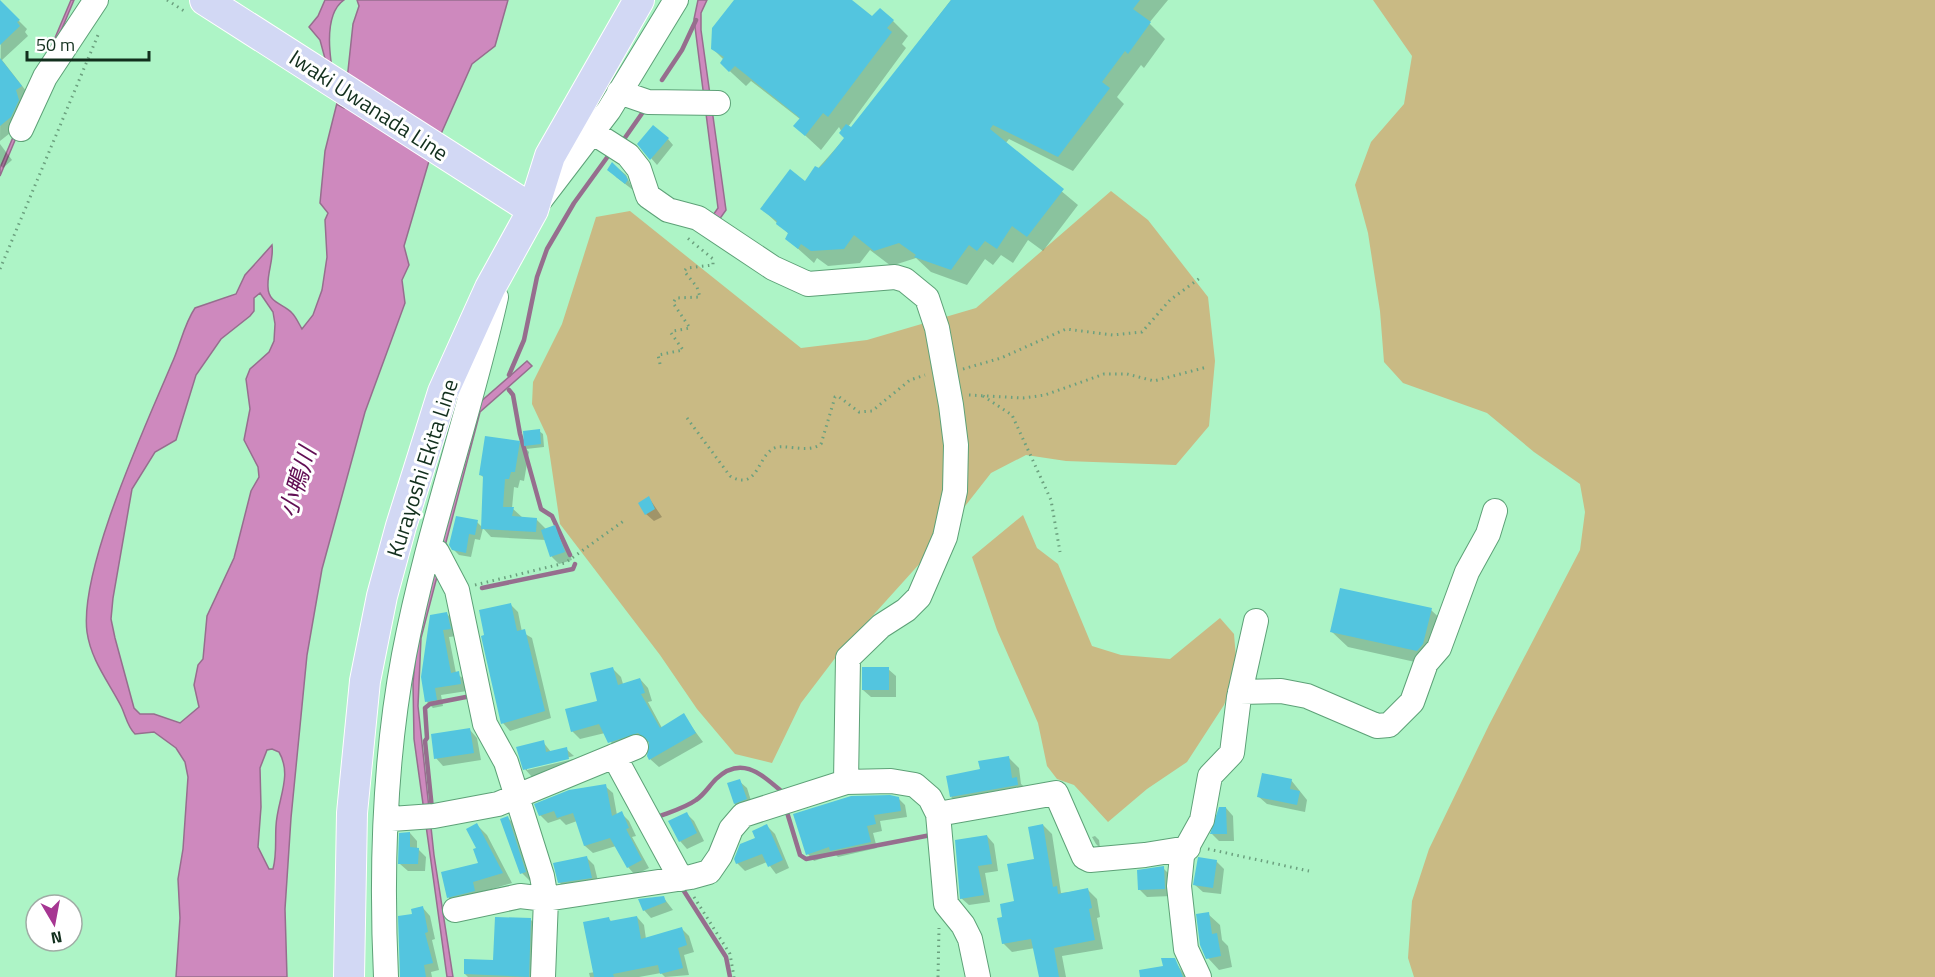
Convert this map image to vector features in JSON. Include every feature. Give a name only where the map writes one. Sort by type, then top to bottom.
[{"type":"main road","name":"Iwaki Uwanada Line","points":[[205,0],[522,203]]},
{"type":"main road","name":"Kurayoshi Ekita Line","points":[[349,977],[352,813],[365,681],[382,596],[443,392],[490,288],[522,203],[639,0]]},
{"type":"street","points":[[21,129],[45,77],[96,0]]},
{"type":"street","points":[[522,203],[592,132],[676,0]]},
{"type":"street","points":[[619,92],[648,102],[718,103]]},
{"type":"street","points":[[592,132],[628,155],[639,169],[648,196],[676,212],[698,218],[773,268],[808,284],[880,277],[905,280],[927,298],[937,328],[946,380],[956,456],[955,491],[949,523],[934,567],[919,597],[906,610],[881,626],[848,658],[846,782]]},
{"type":"street","points":[[386,977],[383,906],[386,807],[404,655],[429,549],[496,298],[490,288]]},
{"type":"street","points":[[1240,692],[1281,691],[1307,696],[1377,726],[1389,725],[1412,702],[1426,663],[1439,648],[1467,572],[1488,534],[1495,511]]},
{"type":"street","points":[[429,549],[437,552],[457,590],[484,724],[506,762],[542,876],[546,899],[543,977]]},
{"type":"street","points":[[1199,977],[1186,949],[1181,907],[1182,856],[1202,820],[1210,776],[1232,753],[1240,692],[1256,621]]},
{"type":"street","points":[[391,819],[464,812],[498,804],[625,752],[681,879]]},
{"type":"street","points":[[455,910],[520,896],[546,899],[681,879],[709,872],[720,856],[731,829],[743,814],[846,782],[891,781],[915,785],[930,798],[938,814],[946,904],[963,925],[970,939],[978,977]]},
{"type":"street","points":[[938,814],[1056,793],[1084,857],[1090,860],[1145,855],[1189,847]]},
{"type":"path","points":[[0,269],[99,33]]},
{"type":"path","points":[[660,364],[658,355],[682,350],[671,333],[690,328],[673,303],[676,298],[700,297],[697,287],[684,271],[687,268],[714,263],[713,259],[677,230],[674,225],[676,212]]},
{"type":"path","points":[[687,418],[730,476],[738,480],[746,479],[753,475],[775,447],[800,450],[817,448],[822,444],[835,397],[838,396],[864,413],[872,411],[910,380],[946,380],[1066,329],[1113,335],[1142,332],[1170,300],[1200,278]]},
{"type":"path","points":[[982,396],[1023,398],[1045,395],[1104,374],[1127,374],[1154,381],[1207,367]]},
{"type":"path","points":[[946,380],[982,396],[1012,415],[1051,500],[1060,552]]},
{"type":"path","points":[[457,590],[564,563],[625,520]]},
{"type":"path","points":[[1189,847],[1309,871]]},
{"type":"path","points":[[681,879],[730,954],[734,977]]},
{"type":"path","points":[[938,977],[939,918],[944,894]]},
{"type":"shaded area","points":[[1373,0],[1935,0],[1935,977],[1414,977],[1408,958],[1412,901],[1429,849],[1489,725],[1580,550],[1585,512],[1580,484],[1534,452],[1487,413],[1403,383],[1384,362],[1380,311],[1368,233],[1355,185],[1371,142],[1404,104],[1412,56]]},
{"type":"shaded area","points":[[1111,191],[1148,220],[1208,297],[1215,361],[1209,426],[1176,465],[1066,461],[1026,455],[991,473],[922,561],[839,653],[801,703],[772,763],[735,754],[697,709],[660,655],[560,524],[547,436],[532,404],[533,382],[562,324],[596,217],[630,211],[801,348],[867,340],[976,308]]},
{"type":"shaded area","points":[[1023,515],[1037,548],[1058,564],[1092,646],[1121,655],[1170,659],[1220,618],[1234,634],[1237,670],[1224,705],[1187,762],[1147,789],[1108,822],[1074,785],[1057,779],[1047,766],[1038,723],[997,630],[972,557]]},
{"type":"water","points":[[71,0],[74,0],[0,176],[0,168]]},
{"type":"water","name":"小鴨川","points":[[325,0],[344,0],[336,9],[332,20],[330,49],[338,105],[344,108],[353,24],[359,6],[357,0],[508,0],[495,46],[472,64],[429,161],[404,246],[409,265],[402,280],[405,303],[365,412],[322,569],[307,655],[291,818],[285,909],[287,977],[176,977],[180,918],[178,879],[183,849],[188,777],[185,762],[176,748],[154,732],[135,734],[130,728],[92,652],[87,632],[87,605],[93,572],[117,497],[195,308],[236,294],[245,275],[272,245],[268,282],[271,297],[292,313],[302,329],[313,315],[322,290],[327,257],[325,220],[328,213],[320,203],[325,151],[337,103],[320,40],[309,27],[318,16]],"holes":[[[260,293],[273,312],[274,341],[269,352],[250,369],[246,379],[250,409],[244,440],[258,467],[259,477],[251,491],[234,558],[207,616],[203,659],[198,665],[194,685],[199,707],[180,723],[154,714],[140,714],[134,708],[111,619],[132,489],[155,452],[176,440],[196,375],[221,339],[254,311],[254,298]],[[272,749],[279,752],[285,770],[277,816],[274,863],[273,869],[269,869],[258,847],[261,807],[260,768],[267,750]]]},
{"type":"water","points":[[698,0],[707,0],[701,13],[701,30],[726,210],[719,220],[713,215],[718,208],[694,19]]},
{"type":"water","points":[[527,361],[532,366],[480,412],[421,638],[418,706],[434,855],[453,977],[447,977],[414,739],[413,683],[418,631],[478,404]]},
{"type":"building","points":[[0,0],[20,20],[17,22],[20,26],[0,45]]},
{"type":"building","points":[[734,0],[852,0],[872,16],[880,8],[894,20],[887,28],[892,32],[828,117],[823,113],[805,136],[793,126],[800,118],[735,66],[729,72],[720,63],[724,57],[711,49],[712,28]]},
{"type":"building","points":[[951,0],[1140,0],[1133,9],[1151,22],[1128,54],[1125,51],[1102,82],[1110,88],[1058,157],[993,125],[990,129],[1064,189],[1027,237],[1012,226],[997,249],[985,241],[977,251],[969,245],[951,270],[914,257],[916,255],[899,243],[874,251],[854,235],[844,249],[811,251],[801,244],[798,249],[785,239],[788,233],[776,224],[777,221],[760,209],[790,169],[805,181],[815,166],[819,168],[825,162],[844,138],[839,133],[846,124],[851,127]]},
{"type":"building","points":[[0,58],[22,86],[16,90],[19,100],[11,117],[0,126]]},
{"type":"building","points":[[653,125],[669,138],[650,160],[637,144]]},
{"type":"building","points":[[612,162],[626,176],[628,180],[625,184],[607,170]]},
{"type":"building","points":[[540,429],[541,444],[524,446],[523,431]]},
{"type":"building","points":[[485,436],[520,441],[515,472],[511,472],[509,479],[505,479],[503,507],[514,507],[512,516],[537,518],[536,532],[481,529],[483,476],[479,475]]},
{"type":"building","points":[[649,496],[655,509],[645,515],[638,503]]},
{"type":"building","points":[[456,516],[478,520],[475,535],[469,534],[466,553],[452,550],[449,545]]},
{"type":"building","points":[[555,525],[565,552],[550,557],[541,530]]},
{"type":"building","points":[[1340,588],[1432,608],[1423,644],[1417,651],[1330,632]]},
{"type":"building","points":[[511,603],[517,631],[525,629],[545,711],[501,724],[481,636],[484,635],[479,610]]},
{"type":"building","points":[[447,612],[451,629],[443,630],[451,673],[459,671],[461,684],[435,688],[437,700],[425,702],[421,677],[430,615]]},
{"type":"building","points":[[613,667],[618,685],[640,678],[645,693],[641,694],[660,728],[684,713],[696,733],[649,760],[647,756],[649,742],[638,733],[608,743],[599,724],[571,732],[565,709],[597,701],[590,673]]},
{"type":"building","points":[[862,667],[889,667],[889,690],[862,690]]},
{"type":"building","points":[[470,728],[474,753],[434,759],[431,734]]},
{"type":"building","points":[[544,740],[546,752],[567,747],[569,759],[523,770],[516,747]]},
{"type":"building","points":[[1009,756],[1012,778],[1017,777],[1018,785],[950,797],[946,776],[980,769],[978,761]]},
{"type":"building","points":[[1262,773],[1292,779],[1290,789],[1300,791],[1297,805],[1257,797]]},
{"type":"building","points":[[740,779],[747,799],[734,804],[727,783]]},
{"type":"building","points":[[606,784],[612,816],[622,811],[629,828],[626,829],[642,860],[627,868],[610,838],[584,846],[573,813],[557,818],[554,811],[539,816],[534,804],[569,790]]},
{"type":"building","points":[[890,795],[899,797],[901,811],[874,815],[876,824],[867,826],[871,842],[830,851],[829,847],[806,855],[793,814],[851,796]]},
{"type":"building","points":[[1219,807],[1226,807],[1227,834],[1210,834]]},
{"type":"building","points":[[687,812],[697,833],[679,842],[668,821]]},
{"type":"building","points":[[508,816],[526,872],[520,874],[500,819]]},
{"type":"building","points":[[477,823],[503,873],[473,882],[475,891],[447,898],[441,872],[478,863],[473,849],[476,848],[466,829]]},
{"type":"building","points":[[767,824],[783,860],[768,867],[762,854],[736,864],[734,859],[740,844],[755,838],[752,831]]},
{"type":"building","points":[[1043,824],[1053,887],[1057,886],[1058,894],[1088,888],[1092,908],[1089,909],[1095,940],[1054,948],[1059,977],[1039,977],[1031,939],[1002,944],[997,918],[1002,917],[1000,904],[1014,901],[1007,864],[1034,859],[1028,827]]},
{"type":"building","points":[[410,832],[410,847],[419,848],[418,864],[398,864],[399,833]]},
{"type":"building","points":[[987,835],[992,864],[978,866],[984,895],[960,899],[955,840]]},
{"type":"building","points":[[587,856],[592,878],[558,883],[553,863]]},
{"type":"building","points":[[1198,857],[1217,860],[1213,888],[1193,885]]},
{"type":"building","points":[[1164,866],[1165,889],[1138,890],[1137,870]]},
{"type":"building","points":[[664,896],[666,902],[643,911],[638,899]]},
{"type":"building","points":[[423,906],[428,932],[425,933],[433,963],[424,965],[426,977],[400,977],[398,916],[412,914],[411,909]]},
{"type":"building","points":[[1209,912],[1212,934],[1217,933],[1221,956],[1206,959],[1200,945],[1196,914]]},
{"type":"building","points":[[637,916],[641,939],[682,927],[687,945],[678,948],[683,968],[660,974],[658,965],[613,974],[614,977],[594,977],[583,922],[609,917],[610,921]]},
{"type":"building","points":[[495,917],[531,918],[529,977],[464,974],[464,959],[493,960]]},
{"type":"building","points":[[1161,958],[1175,958],[1183,977],[1140,977],[1139,970],[1163,966]]},
{"type":"waterway","points":[[662,80],[682,50],[696,20]]},
{"type":"waterway","points":[[622,142],[643,112]]},
{"type":"waterway","points":[[509,375],[524,340],[537,277],[547,249],[574,203],[611,152]]},
{"type":"waterway","points":[[509,390],[513,395],[520,434],[541,509],[552,516],[570,555]]},
{"type":"waterway","points":[[482,588],[573,569],[575,564]]},
{"type":"waterway","points":[[432,809],[425,741],[427,738],[425,708],[430,704],[471,696]]},
{"type":"waterway","points":[[657,817],[692,803],[702,796],[716,779],[733,768],[749,769],[765,777],[780,790]]},
{"type":"waterway","points":[[786,809],[800,855],[806,859],[931,835]]},
{"type":"waterway","points":[[682,888],[726,957],[730,977]]}]
